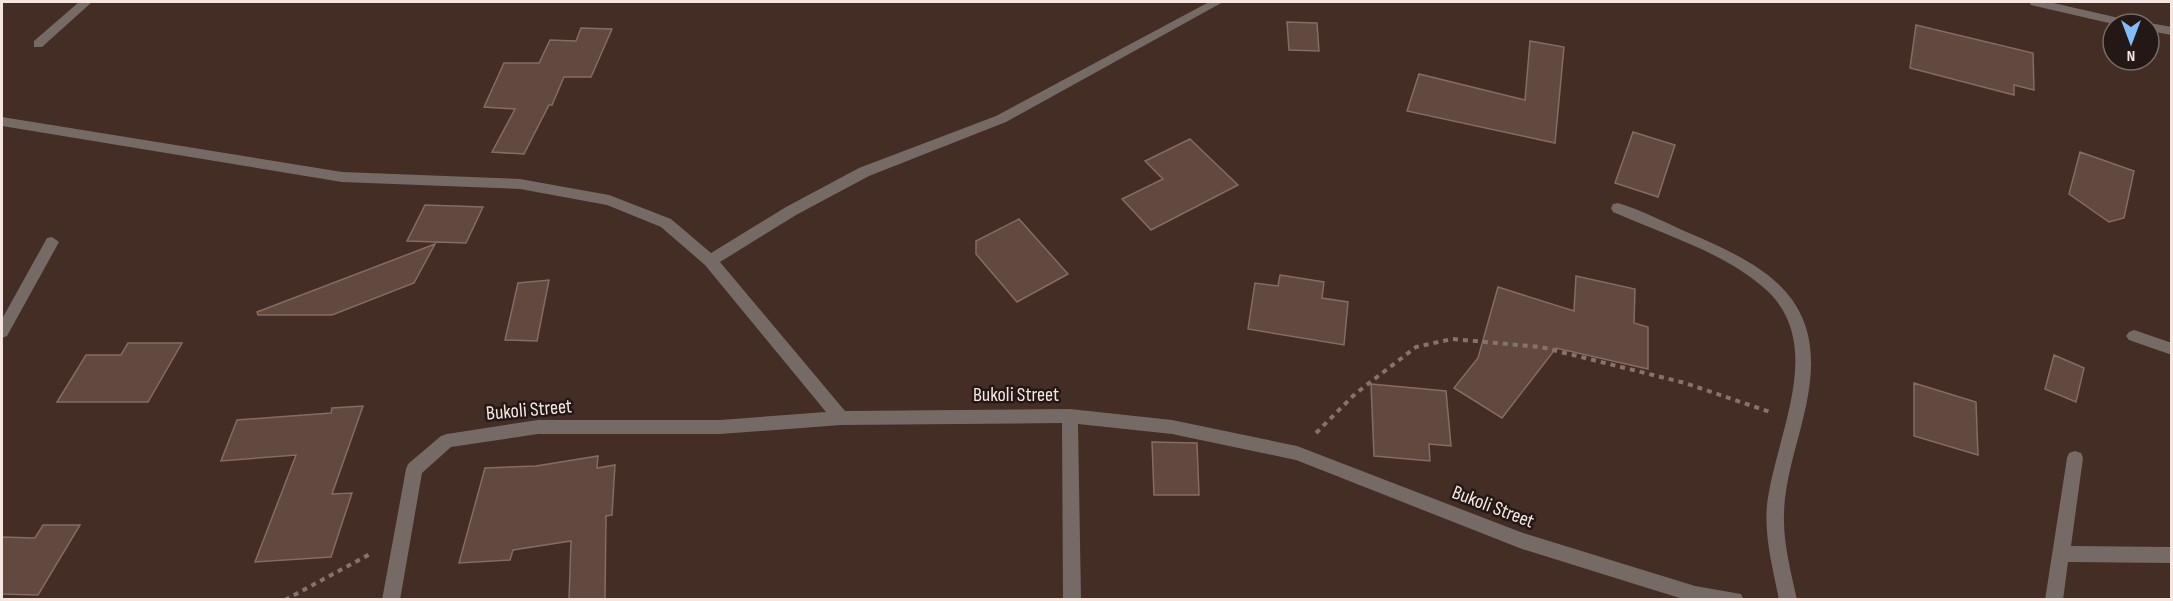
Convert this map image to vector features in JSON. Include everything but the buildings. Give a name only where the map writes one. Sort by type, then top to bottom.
[{"type":"street","points":[[38,44],[86,2]]},
{"type":"street","points":[[710,261],[791,211],[864,172],[1001,119],[1217,2]]},
{"type":"street","points":[[2035,2],[2101,18]]},
{"type":"street","points":[[2,122],[342,177],[520,184],[609,200],[666,223],[710,261],[841,418]]},
{"type":"street","points":[[1618,208],[1714,251],[1769,283],[1794,312],[1802,344],[1805,377],[1776,506],[1779,548],[1788,600]]},
{"type":"street","points":[[2,332],[52,242]]},
{"type":"street","points":[[2134,336],[2172,349]]},
{"type":"street","points":[[1070,416],[1072,600]]},
{"type":"street","name":"Bukoli Street","points":[[391,600],[414,469],[447,441],[538,427],[720,427],[841,418],[1070,416],[1172,427],[1297,453],[1522,541],[1695,597],[1735,600]]},
{"type":"street","points":[[2054,600],[2075,458]]},
{"type":"street","points":[[2060,554],[2172,555]]},
{"type":"path","points":[[1297,453],[1355,394],[1416,347],[1452,339],[1540,348],[1685,382],[1795,421]]},
{"type":"path","points":[[285,600],[403,537]]}]
